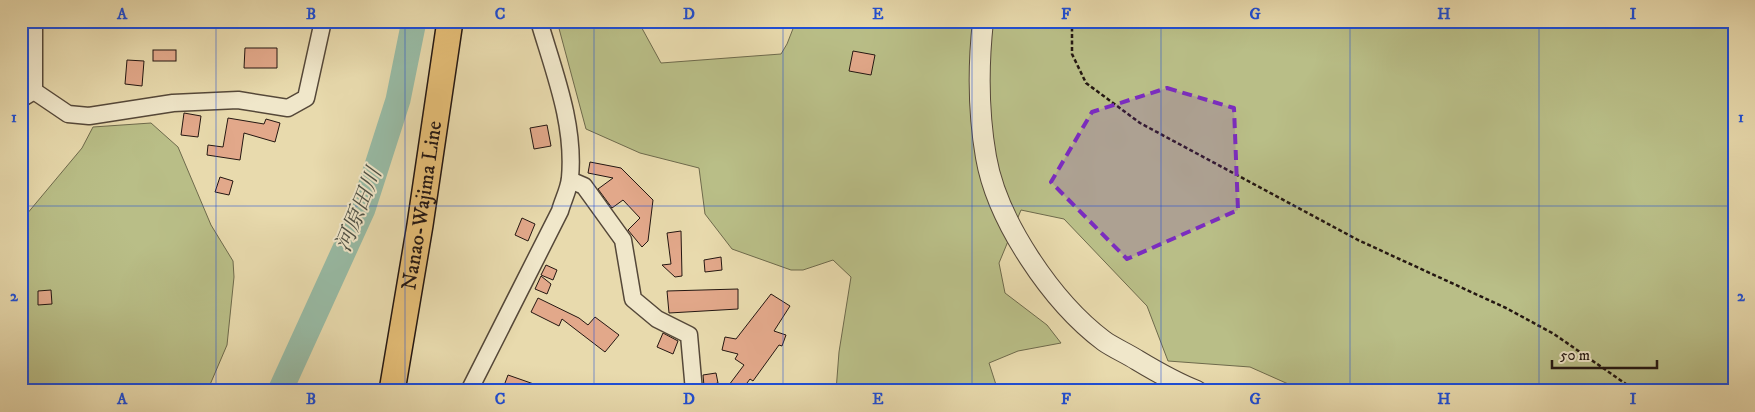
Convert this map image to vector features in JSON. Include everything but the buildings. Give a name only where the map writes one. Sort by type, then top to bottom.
[{"type":"main road","name":"Nanao-Wajima Line","points":[[392,391],[420,225],[450,21]]},
{"type":"street","points":[[34,21],[28,95],[68,114],[89,116],[173,103],[238,100],[288,108],[306,98],[323,21]]},
{"type":"street","points":[[469,391],[560,211],[570,180],[571,143],[564,106],[539,21]]},
{"type":"street","points":[[983,21],[978,80],[986,158],[1002,206],[1034,267],[1062,303],[1104,340],[1178,384],[1197,391]]},
{"type":"street","points":[[570,180],[584,186],[623,240],[633,299],[658,320],[689,335],[694,391]]},
{"type":"path","points":[[1072,21],[1072,54],[1086,83],[1113,105],[1140,123],[1349,236],[1506,308],[1546,329],[1636,391]]},
{"type":"highlighted area","points":[[1167,88],[1234,108],[1238,210],[1127,259],[1051,182],[1092,112]]},
{"type":"green space","points":[[557,21],[638,21],[661,63],[781,54],[796,21],[1734,21],[1734,391],[1304,391],[1250,367],[1168,361],[1147,306],[1064,219],[1021,210],[999,263],[1005,293],[1047,325],[1061,343],[1018,351],[989,363],[998,391],[836,391],[839,352],[851,277],[833,260],[803,270],[791,270],[732,249],[705,214],[699,168],[640,153],[586,129]]},
{"type":"green space","points":[[151,123],[178,147],[211,225],[233,261],[234,277],[227,345],[209,387],[206,391],[21,391],[21,221],[82,148],[93,127]]},
{"type":"waterway","name":"河原田川","points":[[280,391],[363,209],[398,100],[414,21]]}]
